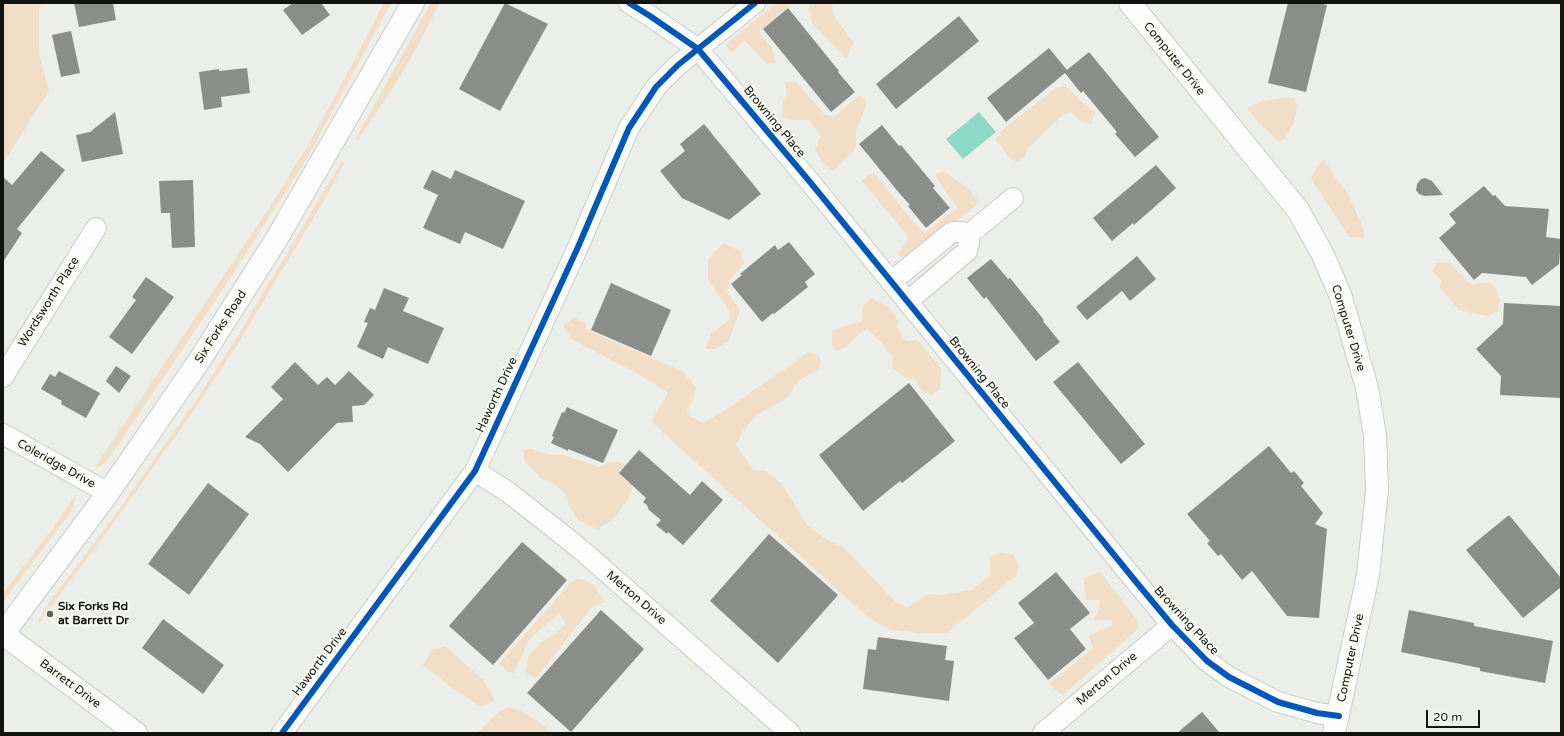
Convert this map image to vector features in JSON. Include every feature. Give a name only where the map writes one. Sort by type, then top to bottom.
[{"type":"street","name":"Six Forks Road","points":[[3,634],[108,493],[199,361],[276,240],[413,3]]},
{"type":"street","name":"Browning Place","points":[[629,3],[698,49],[810,182],[1172,625],[1207,662],[1229,678],[1278,702],[1317,713],[1336,725]]},
{"type":"street","name":"Haworth Drive","points":[[282,733],[475,470],[578,247],[629,128],[656,87],[698,49],[755,3]]},
{"type":"street","name":"Computer Drive","points":[[1130,3],[1298,210],[1323,255],[1341,297],[1367,388],[1375,435],[1377,491],[1368,575],[1336,725]]},
{"type":"street","points":[[967,236],[1013,198]]},
{"type":"street","name":"Wordsworth Place","points":[[3,377],[96,228]]},
{"type":"street","points":[[891,282],[952,232],[962,232],[967,236],[969,242],[967,250],[907,302]]},
{"type":"street","name":"Coleridge Drive","points":[[3,434],[108,493]]},
{"type":"street","name":"Merton Drive","points":[[475,470],[508,492],[578,547],[790,733]]},
{"type":"street","name":"Merton Drive","points":[[1043,733],[1172,625]]},
{"type":"street","name":"Barrett Drive","points":[[3,634],[136,733]]},
{"type":"shaded area","points":[[3,3],[42,3],[39,9],[39,54],[49,91],[3,163]]},
{"type":"shaded area","points":[[384,3],[391,3],[306,160],[215,301],[107,461],[101,466],[95,467],[273,202],[331,104]]},
{"type":"shaded area","points":[[431,3],[440,3],[412,56],[358,140],[355,140]]},
{"type":"shaded area","points":[[776,3],[808,3],[791,4],[759,32],[772,49],[776,63],[767,64],[744,40],[732,53],[725,45]]},
{"type":"shaded area","points":[[808,3],[832,3],[833,15],[854,43],[846,58],[812,23]]},
{"type":"shaded area","points":[[784,82],[796,82],[824,114],[834,117],[860,95],[867,104],[856,130],[856,146],[852,153],[833,171],[822,162],[815,149],[821,136],[809,120],[795,120],[783,117],[782,106],[787,93]]},
{"type":"shaded area","points":[[1065,86],[1095,113],[1091,124],[1080,121],[1071,112],[1063,115],[1027,149],[1026,156],[1017,162],[1010,158],[995,139],[1007,126],[1055,89]]},
{"type":"shaded area","points":[[1295,98],[1297,107],[1294,123],[1285,139],[1278,141],[1259,123],[1247,108],[1263,101]]},
{"type":"shaded area","points":[[979,112],[996,132],[963,159],[946,139]]},
{"type":"shaded area","points":[[1324,159],[1349,196],[1362,225],[1364,238],[1349,237],[1311,179],[1316,168]]},
{"type":"shaded area","points":[[342,161],[345,161],[329,192],[234,350],[201,400],[111,526],[39,623],[45,608],[113,518],[195,402],[229,350]]},
{"type":"shaded area","points":[[944,171],[967,188],[977,199],[976,206],[905,261],[898,253],[904,246],[908,236],[862,181],[868,175],[874,173],[924,233],[958,208],[935,175]]},
{"type":"shaded area","points":[[724,243],[740,251],[744,263],[730,279],[727,292],[740,310],[729,340],[716,349],[706,349],[711,334],[730,319],[729,310],[708,280],[708,261],[714,252]]},
{"type":"shaded area","points":[[1449,262],[1471,285],[1490,283],[1495,287],[1500,301],[1497,312],[1487,316],[1459,310],[1440,288],[1441,280],[1432,271],[1437,263]]},
{"type":"shaded area","points":[[870,298],[889,307],[898,319],[897,328],[906,341],[918,340],[941,369],[940,389],[933,395],[924,393],[914,379],[905,378],[892,367],[893,358],[882,343],[867,329],[855,337],[847,346],[837,351],[832,345],[832,331],[843,326],[862,321],[863,306]]},
{"type":"shaded area","points":[[574,318],[586,322],[587,330],[682,371],[696,387],[693,399],[687,410],[689,416],[703,423],[727,409],[809,352],[820,357],[820,365],[818,370],[804,377],[794,386],[791,394],[781,402],[757,415],[743,431],[736,445],[753,470],[765,471],[781,483],[807,525],[824,538],[843,547],[896,602],[907,607],[929,594],[942,595],[972,590],[990,575],[990,559],[999,552],[1013,555],[1018,563],[1017,575],[947,633],[923,633],[890,630],[869,618],[660,430],[652,421],[668,393],[644,377],[571,339],[563,325]]},
{"type":"shaded area","points":[[531,449],[548,454],[564,455],[600,467],[608,462],[620,462],[632,468],[632,487],[629,498],[614,518],[598,529],[578,520],[569,506],[567,495],[555,485],[541,478],[525,462],[523,450]]},
{"type":"shaded area","points":[[76,494],[73,509],[3,602],[3,593],[53,528]]},
{"type":"shaded area","points":[[1100,572],[1138,621],[1137,630],[1063,695],[1050,683],[1093,648],[1089,636],[1112,626],[1112,620],[1094,620],[1098,612],[1100,600],[1086,600],[1084,578]]},
{"type":"shaded area","points":[[578,578],[593,584],[605,602],[592,607],[536,678],[526,672],[528,657],[540,643],[555,634],[566,624],[559,614],[529,640],[514,673],[508,672],[499,664],[571,582]]},
{"type":"shaded area","points":[[446,647],[482,679],[490,690],[494,700],[481,707],[455,690],[423,665],[432,649]]},
{"type":"shaded area","points":[[508,707],[524,712],[544,726],[551,733],[477,733],[497,713]]},
{"type":"building","points":[[74,3],[113,3],[116,20],[79,27]]},
{"type":"building","points":[[293,3],[321,3],[330,15],[302,35],[283,10]]},
{"type":"building","points":[[505,3],[548,24],[500,111],[459,89]]},
{"type":"building","points":[[1288,3],[1318,3],[1327,5],[1306,92],[1268,83]]},
{"type":"building","points":[[788,8],[855,92],[831,112],[763,29]]},
{"type":"building","points":[[959,16],[979,41],[896,109],[876,84]]},
{"type":"building","points":[[71,31],[80,73],[61,77],[52,35]]},
{"type":"building","points":[[1049,48],[1067,70],[1089,52],[1159,137],[1135,157],[1115,134],[1117,132],[1083,91],[1081,93],[1065,73],[1006,122],[987,98]]},
{"type":"building","points":[[247,68],[250,93],[221,97],[222,107],[204,110],[199,72],[219,69],[219,71]]},
{"type":"building","points":[[115,112],[123,154],[82,162],[76,135],[90,132]]},
{"type":"building","points":[[704,124],[761,194],[729,220],[682,198],[660,171],[685,151],[680,144]]},
{"type":"building","points":[[882,125],[899,146],[901,145],[935,186],[933,188],[950,208],[926,228],[908,206],[910,205],[859,144]]},
{"type":"building","points":[[41,151],[65,170],[17,229],[22,233],[3,262],[3,177],[12,185]]},
{"type":"building","points":[[1156,165],[1176,188],[1134,225],[1133,223],[1112,241],[1093,218]]},
{"type":"building","points":[[432,170],[451,179],[455,170],[525,201],[503,249],[465,232],[460,244],[423,228],[438,195],[423,188]]},
{"type":"building","points":[[1425,178],[1432,181],[1443,195],[1424,196],[1419,194],[1416,190],[1417,184],[1421,179]]},
{"type":"building","points":[[193,180],[195,247],[172,248],[170,213],[161,213],[159,181]]},
{"type":"building","points":[[1484,186],[1505,206],[1549,209],[1546,237],[1561,239],[1559,264],[1532,285],[1526,277],[1482,273],[1474,280],[1439,238],[1456,223],[1449,214]]},
{"type":"building","points":[[789,242],[815,274],[805,282],[808,287],[762,322],[731,284],[742,275],[740,274],[775,245],[778,250]]},
{"type":"building","points":[[1137,256],[1156,279],[1130,301],[1122,291],[1087,320],[1076,307]]},
{"type":"building","points":[[991,259],[1008,279],[1010,278],[1060,342],[1036,361],[986,297],[984,299],[967,278]]},
{"type":"building","points":[[146,277],[174,297],[132,354],[109,337],[136,300],[132,297]]},
{"type":"building","points":[[611,283],[671,310],[651,356],[591,330]]},
{"type":"building","points":[[384,288],[409,298],[403,311],[444,328],[428,364],[388,347],[383,359],[357,347],[368,323],[364,322],[370,308],[375,310]]},
{"type":"building","points":[[1504,303],[1561,306],[1561,398],[1500,395],[1501,376],[1476,349],[1503,324]]},
{"type":"building","points":[[295,362],[318,385],[327,377],[335,385],[349,371],[374,395],[364,405],[352,406],[353,422],[337,423],[288,472],[260,444],[245,437],[283,399],[271,387]]},
{"type":"building","points":[[1078,362],[1145,444],[1121,464],[1053,382]]},
{"type":"building","points":[[116,366],[131,376],[119,393],[106,381]]},
{"type":"building","points":[[59,371],[100,393],[86,418],[61,404],[62,401],[41,389],[50,374],[55,377]]},
{"type":"building","points":[[909,383],[955,441],[902,483],[900,481],[863,511],[819,455]]},
{"type":"building","points":[[567,407],[618,430],[603,463],[568,449],[568,451],[551,443],[554,437],[552,436],[562,412],[564,413]]},
{"type":"building","points":[[1269,446],[1291,473],[1294,471],[1304,483],[1301,486],[1323,513],[1315,524],[1327,529],[1319,618],[1287,616],[1252,571],[1242,580],[1221,554],[1218,556],[1207,543],[1210,541],[1187,514]]},
{"type":"building","points":[[639,450],[690,495],[702,481],[723,500],[683,545],[668,532],[667,534],[656,525],[661,520],[649,510],[647,505],[643,502],[646,498],[619,473]]},
{"type":"building","points":[[208,483],[249,514],[189,595],[148,564]]},
{"type":"building","points":[[1509,515],[1561,578],[1561,587],[1523,618],[1466,550]]},
{"type":"building","points":[[769,534],[838,595],[778,663],[710,601]]},
{"type":"building","points":[[522,542],[567,580],[493,665],[449,626]]},
{"type":"building","points":[[1056,572],[1090,613],[1070,629],[1086,649],[1048,680],[1014,638],[1034,623],[1018,603]]},
{"type":"building","points":[[601,610],[644,649],[571,732],[527,693]]},
{"type":"building","points":[[1409,610],[1474,623],[1474,626],[1553,641],[1545,683],[1480,671],[1480,668],[1401,652]]},
{"type":"building","points":[[163,619],[224,665],[203,694],[142,648]]},
{"type":"building","points":[[878,637],[947,646],[945,660],[954,661],[949,701],[863,689],[868,649],[876,650]]},
{"type":"building","points":[[1202,712],[1220,733],[1177,733]]},
{"type":"cycle path","points":[[629,3],[698,49],[810,182],[1137,583],[1172,625],[1207,661],[1229,677],[1278,702],[1317,713],[1339,716]]},
{"type":"cycle path","points":[[282,733],[475,471],[578,247],[629,128],[656,87],[678,65],[755,3]]},
{"type":"place","name":"Six Forks Rd at Barrett Dr","points":[[50,614]]}]
